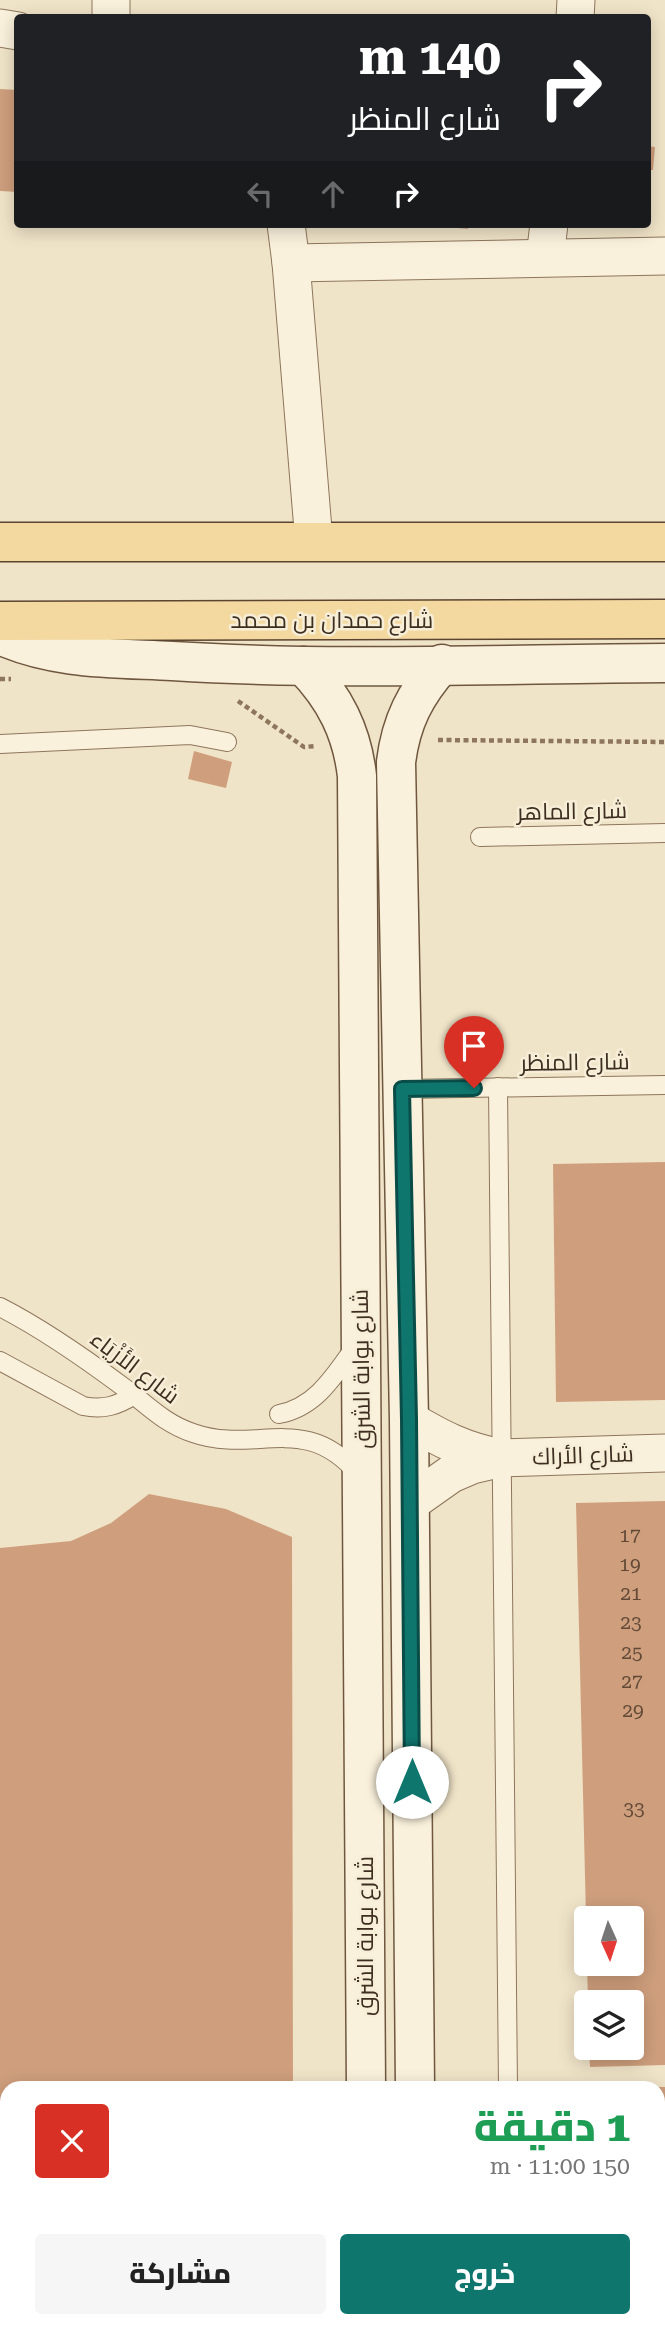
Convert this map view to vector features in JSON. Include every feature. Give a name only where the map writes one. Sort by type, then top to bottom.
[{"type":"main road","points":[[0,542],[665,542]]},
{"type":"main road","name":"شارع حمدان بن محمد","points":[[0,621],[665,619]]},
{"type":"street","points":[[287,228],[314,542]]},
{"type":"street","points":[[291,263],[547,241],[665,256]]},
{"type":"street","points":[[0,635],[34,648],[67,655],[211,664],[304,666],[665,663]]},
{"type":"street","name":"شارع بوابة الشرق","points":[[415,2081],[409,1419],[396,762],[405,718],[415,699],[442,664]]},
{"type":"street","name":"شارع بوابة الشرق","points":[[304,666],[334,702],[352,744],[358,793],[366,2081]]},
{"type":"street","name":"شارع الأراك","points":[[409,1419],[452,1445],[502,1458]]},
{"type":"street","name":"شارع الأراك","points":[[410,1503],[451,1474],[472,1465],[502,1458],[665,1453]]},
{"type":"lane","points":[[0,744],[190,735],[227,742]]},
{"type":"lane","name":"شارع الماهر","points":[[480,837],[665,833]]},
{"type":"lane","name":"شارع المنظر","points":[[402,1089],[665,1085]]},
{"type":"lane","points":[[498,1087],[508,2081]]},
{"type":"lane","name":"شارع الأَزْيَاء","points":[[0,1307],[52,1338],[134,1395],[169,1424],[196,1434],[226,1439],[297,1438],[322,1445],[345,1458],[362,1479]]},
{"type":"lane","points":[[279,1414],[295,1411],[321,1391],[361,1338]]},
{"type":"lane","points":[[0,1361],[83,1406],[110,1407],[123,1403],[134,1395]]},
{"type":"path","points":[[0,679],[13,679]]},
{"type":"path","points":[[230,698],[242,703],[304,747],[352,744]]},
{"type":"path","points":[[399,740],[665,742]]},
{"type":"building","points":[[0,89],[14,90],[14,192],[0,191]]},
{"type":"building","points":[[651,146],[655,147],[651,170]]},
{"type":"building","points":[[194,751],[232,762],[226,788],[188,779]]},
{"type":"building","points":[[665,1162],[665,1400],[556,1402],[553,1164]]},
{"type":"building","points":[[149,1494],[226,1509],[292,1537],[293,2081],[0,2081],[0,1548],[71,1541],[111,1523]]},
{"type":"building","points":[[665,1501],[665,2065],[590,2067],[590,2060],[644,2060],[644,1990],[588,1990],[587,1976],[644,1976],[644,1906],[586,1906],[576,1503]]},
{"type":"route","points":[[412,1782],[409,1419],[402,1089],[474,1088]]}]
